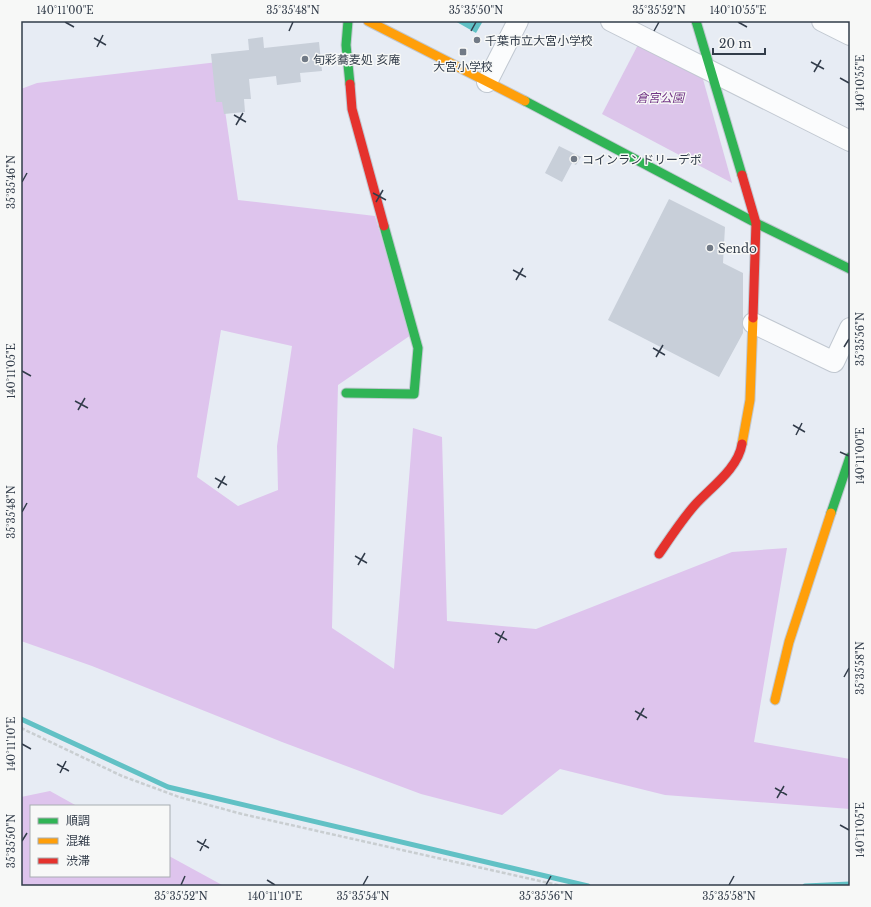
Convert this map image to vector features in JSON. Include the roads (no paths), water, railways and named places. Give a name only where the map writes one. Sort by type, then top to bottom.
[{"type":"street","points":[[346,392],[414,394],[418,348],[352,109],[346,45],[348,21]]},
{"type":"street","points":[[368,21],[598,138],[756,223],[850,269]]},
{"type":"street","points":[[486,82],[518,21]]},
{"type":"street","points":[[612,21],[850,141]]},
{"type":"street","points":[[659,554],[693,507],[734,464],[741,450],[750,400],[756,223],[696,21]]},
{"type":"street","points":[[822,21],[850,35]]},
{"type":"street","points":[[753,323],[834,362],[850,328]]},
{"type":"street","points":[[775,700],[789,642],[850,457]]},
{"type":"water","points":[[455,21],[483,21],[476,33]]},
{"type":"waterway","points":[[21,719],[168,787],[588,886]]},
{"type":"waterway","points":[[805,886],[850,884]]},
{"type":"place","name":"千葉市立大宮小学校","points":[[477,40]]},
{"type":"place","name":"大宮小学校","points":[[463,52]]},
{"type":"place","name":"旬彩蕎麦処 亥庵","points":[[305,59]]},
{"type":"place","name":"コインランドリーデポ","points":[[574,159]]},
{"type":"place","name":"Sendo","points":[[710,248]]},
{"type":"park label","name":"倉宮公園","points":[[660,97]]}]
